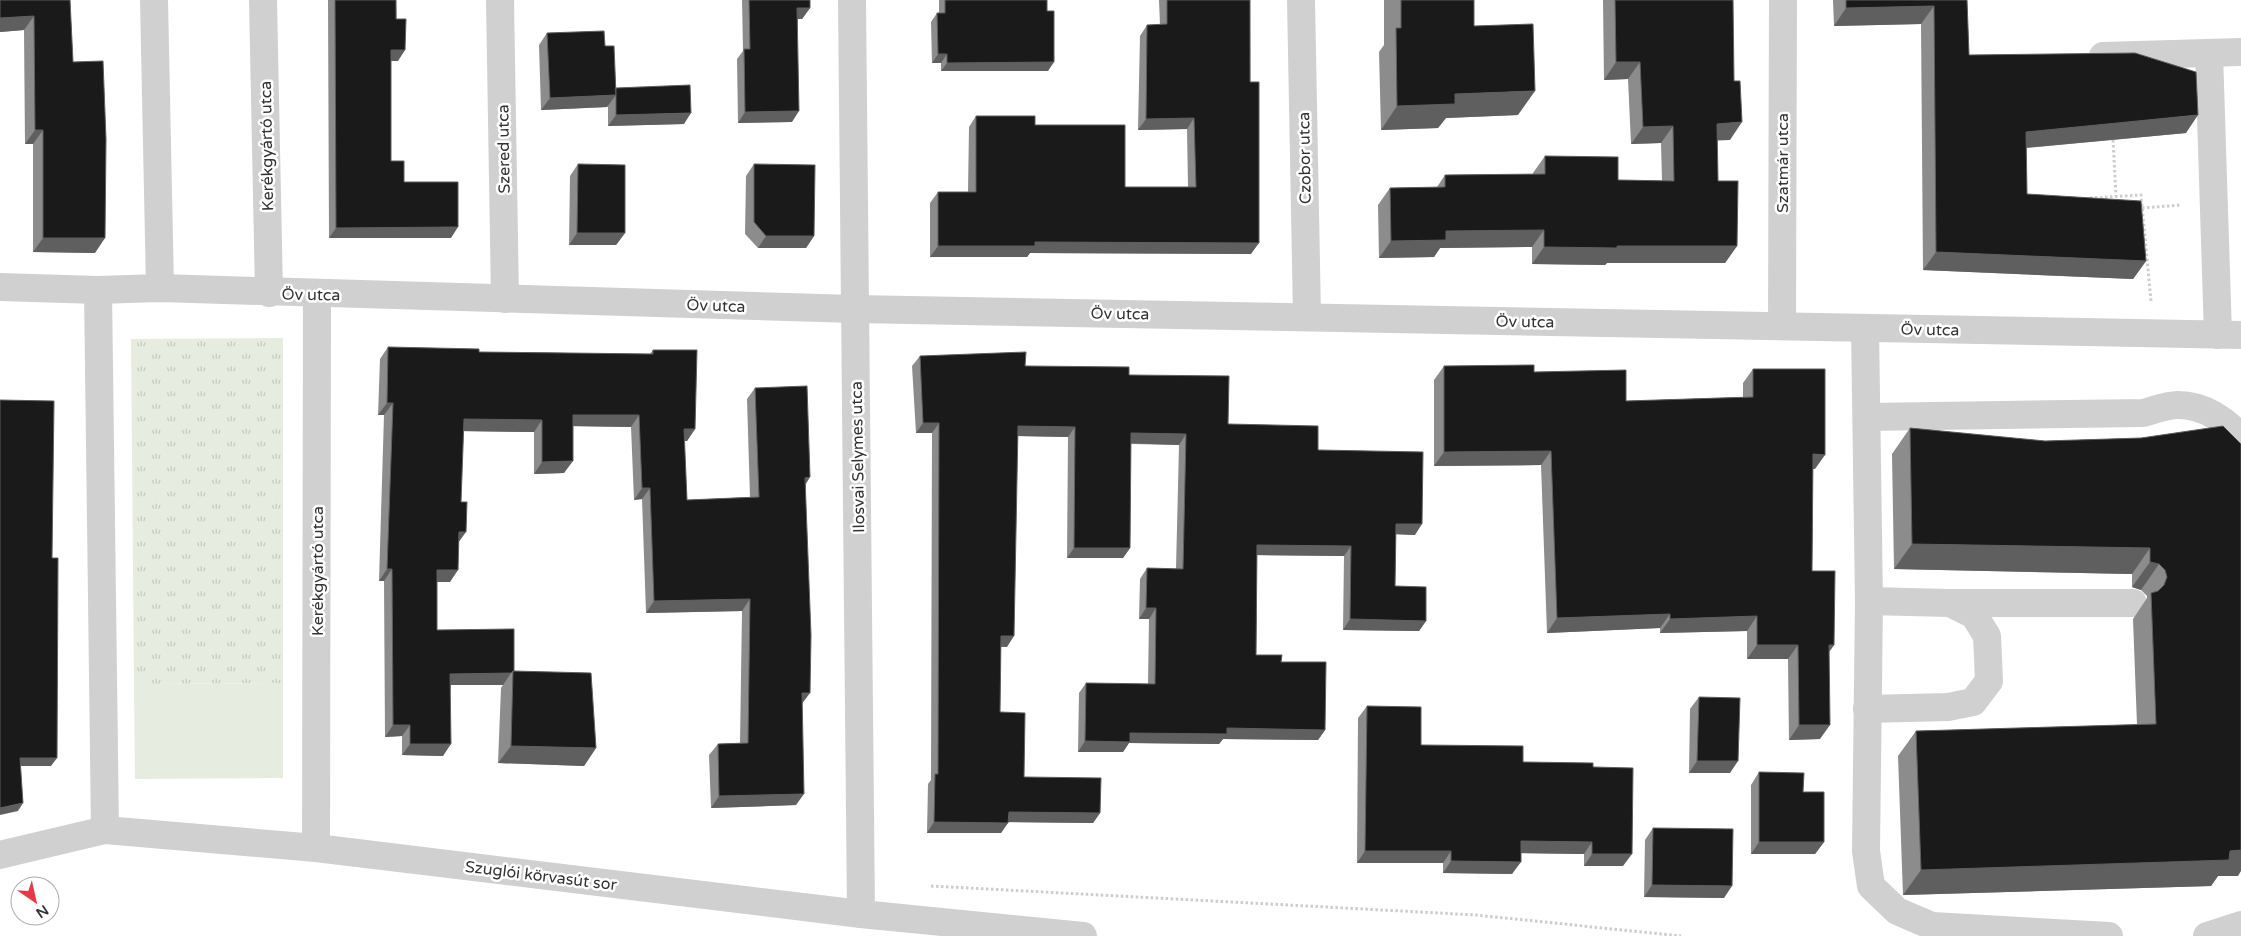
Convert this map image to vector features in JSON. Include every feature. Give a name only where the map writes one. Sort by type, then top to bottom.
[{"type":"street","points":[[154,0],[160,288]]},
{"type":"street","name":"Kerékgyártó utca","points":[[262,0],[269,293]]},
{"type":"street","name":"Szered utca","points":[[500,0],[505,299]]},
{"type":"street","name":"Ilosvai Selymes utca","points":[[852,0],[861,914]]},
{"type":"street","name":"Czobor utca","points":[[1301,0],[1307,316]]},
{"type":"street","name":"Szatmár utca","points":[[1782,326],[1783,0]]},
{"type":"street","points":[[2081,57],[2241,52]]},
{"type":"street","points":[[2209,53],[2214,203],[2230,335]]},
{"type":"street","name":"Öv utca","points":[[0,287],[98,290],[160,288],[269,293],[855,309],[1307,316],[2230,335]]},
{"type":"street","points":[[98,290],[105,830]]},
{"type":"street","name":"Kerékgyártó utca","points":[[316,848],[317,294]]},
{"type":"street","points":[[1865,328],[1869,602],[1866,851],[1871,886],[1897,911],[1932,926],[2109,936]]},
{"type":"street","points":[[1867,417],[2143,413],[2177,405],[2203,410],[2230,425],[2241,439]]},
{"type":"street","points":[[1869,602],[2133,602]]},
{"type":"street","points":[[1867,709],[1948,707],[1973,702],[1989,681],[1987,636],[1974,615],[1950,602]]},
{"type":"street","name":"Szuglói körvasút sor","points":[[0,855],[105,830],[316,848],[861,914],[1083,936]]},
{"type":"street","points":[[2207,936],[2241,925]]},
{"type":"path","points":[[2112,140],[2116,196]]},
{"type":"path","points":[[2088,198],[2141,195],[2151,300]]},
{"type":"path","points":[[2142,208],[2214,203]]},
{"type":"path","points":[[929,886],[1476,915],[1681,936]]},
{"type":"green space","points":[[283,338],[283,683],[134,684],[131,339]]},
{"type":"green space","points":[[283,683],[283,778],[135,779],[134,684]]},
{"type":"building","points":[[0,0],[70,0],[73,62],[103,61],[106,139],[105,238],[43,238],[43,130],[35,130],[34,16],[0,18]]},
{"type":"building","points":[[335,0],[396,0],[396,19],[406,19],[405,50],[391,50],[391,161],[404,161],[404,182],[458,182],[458,227],[336,228]]},
{"type":"building","points":[[749,0],[810,0],[810,8],[797,8],[799,111],[745,112],[744,49],[750,49]]},
{"type":"building","points":[[945,0],[1047,0],[1047,11],[1054,11],[1054,62],[947,63],[947,54],[938,54],[937,13],[945,13]]},
{"type":"building","points":[[1167,0],[1250,0],[1250,82],[1259,82],[1259,243],[1035,242],[1035,246],[938,246],[938,192],[976,192],[976,116],[1035,116],[1035,125],[1125,125],[1125,187],[1196,187],[1194,118],[1146,119],[1147,25],[1167,24]]},
{"type":"building","points":[[1401,0],[1474,0],[1474,26],[1533,24],[1535,91],[1455,94],[1455,104],[1397,106],[1396,28],[1401,28]]},
{"type":"building","points":[[1615,0],[1733,0],[1734,81],[1740,81],[1742,122],[1717,124],[1718,181],[1738,181],[1737,246],[1544,247],[1544,230],[1446,231],[1446,240],[1391,241],[1390,188],[1445,187],[1445,175],[1545,174],[1545,156],[1618,157],[1618,180],[1674,181],[1673,126],[1643,127],[1640,62],[1616,62]]},
{"type":"building","points":[[1846,0],[1967,0],[1969,55],[2135,53],[2196,72],[2198,115],[2026,132],[2027,194],[2141,201],[2146,261],[1936,252],[1934,6],[1846,8]]},
{"type":"building","points":[[604,31],[605,46],[614,46],[616,95],[550,98],[547,33]]},
{"type":"building","points":[[690,85],[691,113],[616,115],[616,88]]},
{"type":"building","points":[[578,164],[625,165],[625,233],[577,233]]},
{"type":"building","points":[[754,164],[815,165],[814,236],[766,236],[754,222]]},
{"type":"building","points":[[388,347],[479,349],[479,352],[653,354],[653,350],[697,350],[695,429],[684,429],[687,500],[759,497],[755,388],[807,386],[810,477],[805,478],[811,635],[810,693],[802,693],[804,794],[719,796],[718,744],[748,743],[750,599],[654,601],[650,488],[642,488],[639,415],[573,415],[573,461],[542,462],[542,420],[464,419],[461,502],[467,502],[466,532],[459,532],[458,570],[437,570],[437,630],[514,629],[514,671],[511,673],[450,674],[451,744],[410,744],[410,725],[393,725],[392,569],[387,569],[393,403],[387,403]]},
{"type":"building","points":[[1026,352],[1025,366],[1129,367],[1129,375],[1229,376],[1228,424],[1318,426],[1318,450],[1423,452],[1422,524],[1396,524],[1395,586],[1426,587],[1426,621],[1350,619],[1351,546],[1257,545],[1256,655],[1282,655],[1281,662],[1326,662],[1325,730],[1227,728],[1227,734],[1130,733],[1130,742],[1085,741],[1086,683],[1155,684],[1156,608],[1146,608],[1147,568],[1183,569],[1186,434],[1131,433],[1130,548],[1074,548],[1075,427],[1018,426],[1014,636],[1001,636],[1000,712],[1025,713],[1024,777],[1101,778],[1100,813],[1009,812],[1008,823],[934,822],[935,774],[938,774],[939,423],[923,423],[920,356]]},
{"type":"building","points":[[1534,365],[1534,372],[1626,370],[1626,401],[1753,397],[1753,369],[1825,369],[1825,455],[1813,454],[1812,571],[1835,571],[1834,645],[1829,645],[1830,725],[1799,725],[1798,645],[1757,645],[1757,616],[1670,619],[1670,614],[1557,618],[1551,451],[1444,452],[1444,366]]},
{"type":"building","points":[[0,400],[54,401],[52,558],[58,558],[57,758],[20,758],[23,803],[0,808]]},
{"type":"building","points":[[2223,426],[2241,444],[2241,850],[2230,851],[2229,860],[1921,870],[1916,731],[2156,724],[2151,593],[2158,591],[2164,585],[2167,577],[2165,570],[2159,564],[2150,562],[2150,548],[1912,544],[1910,428],[2045,441],[2141,438]]},
{"type":"building","points":[[513,671],[591,673],[596,748],[511,746]]},
{"type":"building","points":[[1699,697],[1740,698],[1738,761],[1697,761]]},
{"type":"building","points":[[1367,706],[1421,707],[1421,745],[1523,746],[1523,762],[1593,763],[1593,767],[1633,768],[1632,854],[1592,854],[1592,842],[1521,841],[1521,862],[1451,861],[1451,851],[1365,851]]},
{"type":"building","points":[[1759,772],[1804,773],[1803,792],[1824,792],[1824,842],[1759,842]]},
{"type":"building","points":[[1653,828],[1733,829],[1732,886],[1652,885]]}]
